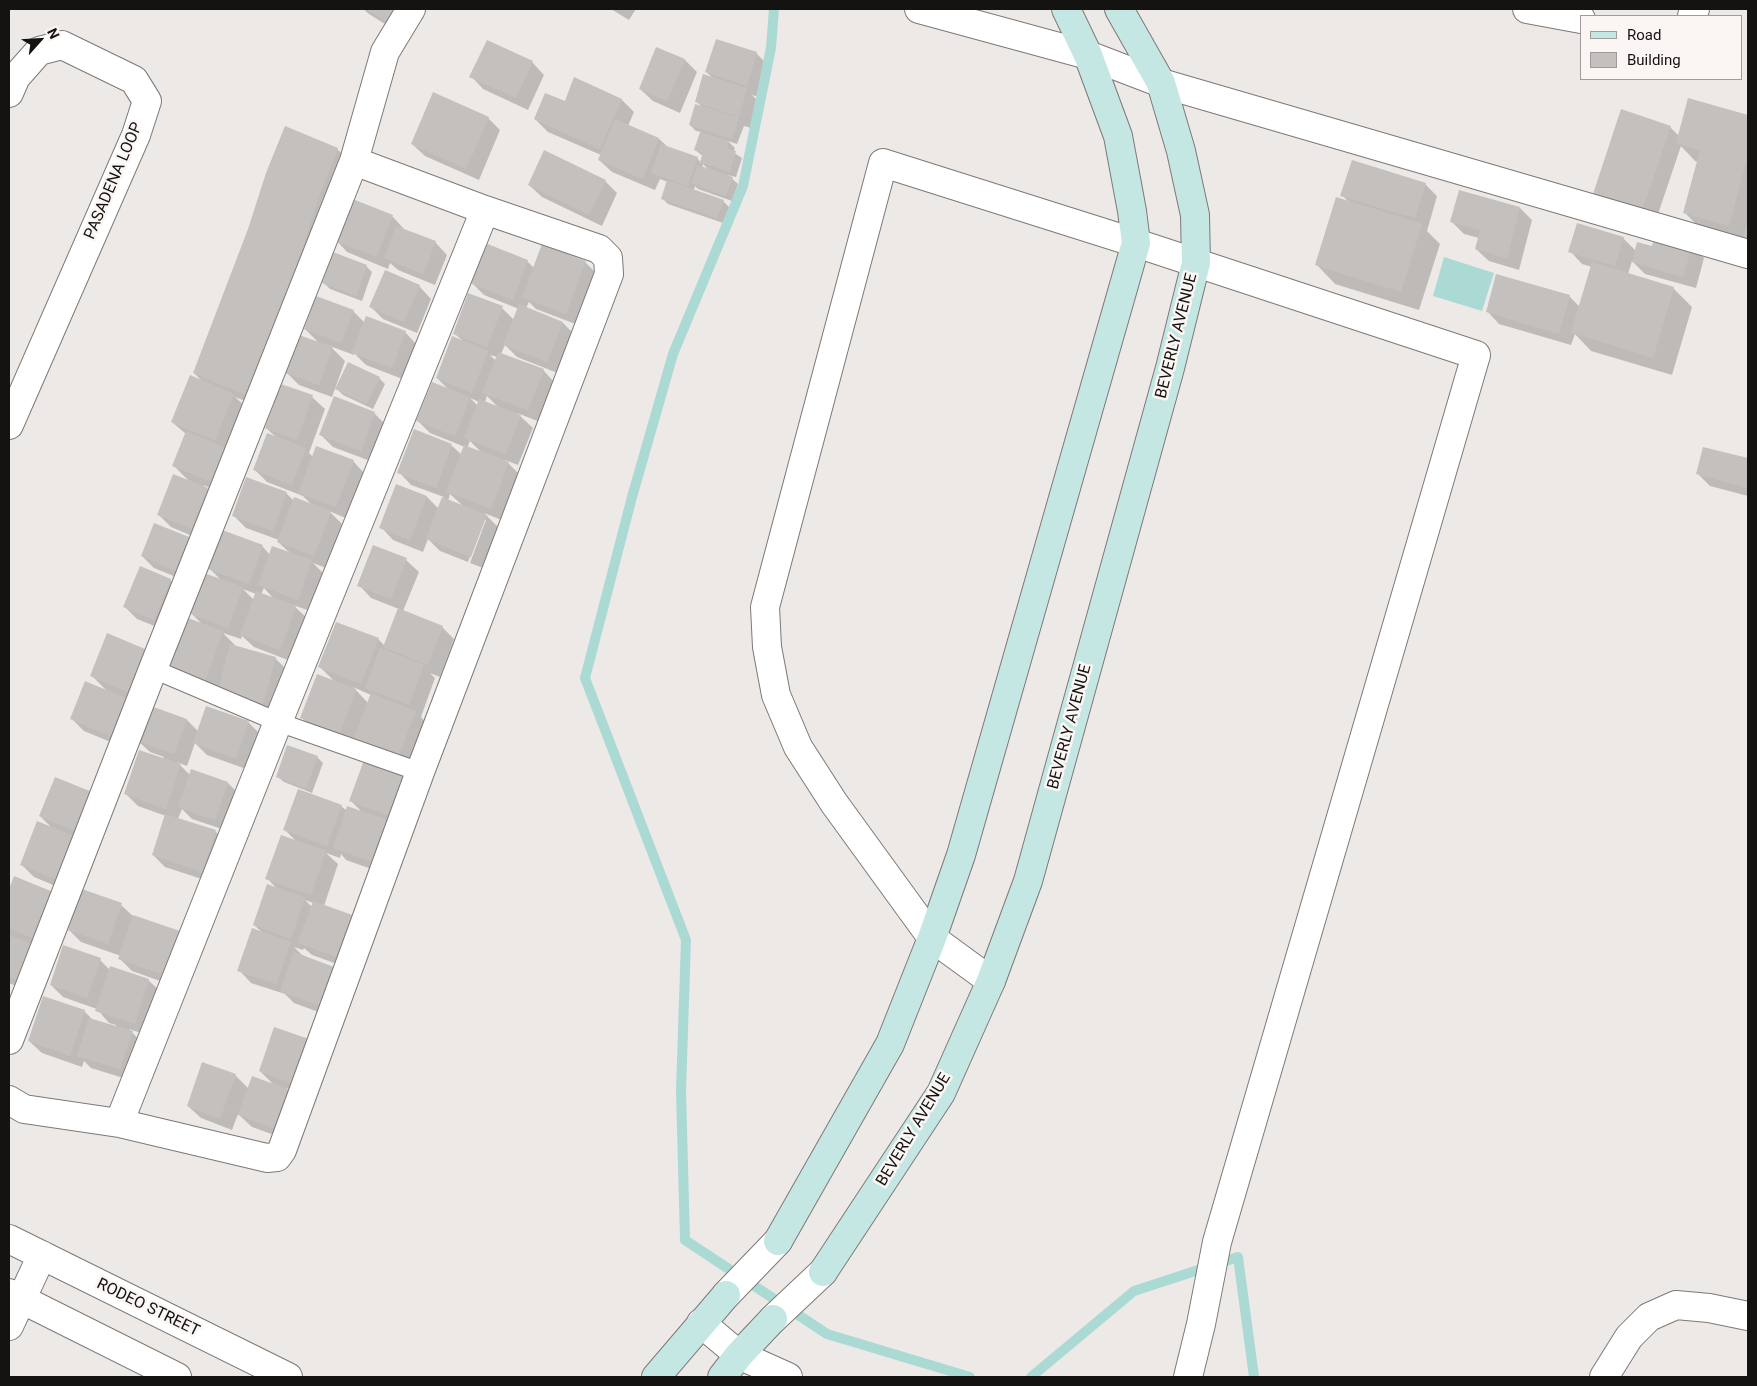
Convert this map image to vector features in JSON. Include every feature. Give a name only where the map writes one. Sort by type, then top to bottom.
[{"type":"street","points":[[9,1040],[153,669],[354,161],[385,52],[411,9]]},
{"type":"street","points":[[919,9],[1088,55],[1161,83],[1748,254]]},
{"type":"street","points":[[656,1377],[701,1323],[778,1241],[890,1044],[932,938],[961,855],[1136,243],[1118,136],[1088,55],[1066,9]]},
{"type":"street","name":"BEVERLY AVENUE","points":[[722,1377],[739,1355],[773,1319],[823,1272],[941,1093],[991,981],[1028,881],[1170,368],[1196,263],[1195,215],[1181,151],[1161,83],[1119,9]]},
{"type":"street","points":[[1526,9],[1580,19]]},
{"type":"street","name":"PASADENA LOOP","points":[[9,93],[16,77],[39,51],[62,45],[134,80],[147,100],[136,135],[9,425]]},
{"type":"street","points":[[9,1100],[24,1109],[120,1124],[267,1158],[277,1157],[282,1150],[420,772],[609,274],[608,258],[600,249],[485,210],[354,161]]},
{"type":"street","points":[[991,981],[932,938],[834,803],[798,747],[776,695],[767,647],[765,607],[883,163],[1136,243],[1476,355],[1217,1242],[1201,1324],[1188,1377]]},
{"type":"street","points":[[120,1124],[278,722],[485,210]]},
{"type":"street","name":"RODEO STREET","points":[[9,1239],[288,1377]]},
{"type":"street","points":[[9,1326],[15,1296],[42,1255]]},
{"type":"street","points":[[15,1296],[177,1377]]},
{"type":"street","points":[[1604,1377],[1629,1337],[1649,1317],[1676,1305],[1709,1308],[1748,1316]]},
{"type":"street","points":[[701,1323],[739,1355],[788,1377]]},
{"type":"lane","points":[[153,669],[278,722],[420,772]]},
{"type":"water","points":[[1444,257],[1494,273],[1482,311],[1433,296]]},
{"type":"building","points":[[366,9],[407,9],[396,27]]},
{"type":"building","points":[[716,39],[757,52],[747,86],[705,72]]},
{"type":"building","points":[[487,40],[533,61],[516,98],[469,77]]},
{"type":"building","points":[[656,47],[685,59],[667,101],[639,89]]},
{"type":"building","points":[[703,74],[747,88],[739,117],[695,102]]},
{"type":"building","points":[[574,77],[622,99],[600,149],[534,119],[545,93],[565,101]]},
{"type":"building","points":[[433,92],[489,117],[466,169],[411,144]]},
{"type":"building","points":[[1688,98],[1748,115],[1748,154],[1729,226],[1683,213],[1700,150],[1676,143]]},
{"type":"building","points":[[695,104],[739,118],[732,139],[689,125]]},
{"type":"building","points":[[1621,109],[1671,126],[1642,211],[1593,194]]},
{"type":"building","points":[[615,119],[659,138],[643,179],[598,160]]},
{"type":"building","points":[[285,126],[338,148],[320,194],[302,250],[246,395],[193,373]]},
{"type":"building","points":[[700,132],[729,141],[727,148],[736,151],[730,172],[700,162],[703,153],[694,150]]},
{"type":"building","points":[[661,144],[698,157],[688,186],[651,173]]},
{"type":"building","points":[[544,150],[606,180],[589,215],[528,185]]},
{"type":"building","points":[[1352,160],[1426,183],[1415,218],[1340,196]]},
{"type":"building","points":[[698,165],[733,177],[726,196],[691,183]]},
{"type":"building","points":[[667,180],[724,200],[717,218],[661,199]]},
{"type":"building","points":[[1459,190],[1520,207],[1507,258],[1475,249],[1480,230],[1450,222]]},
{"type":"building","points":[[1336,197],[1422,224],[1401,292],[1315,265]]},
{"type":"building","points":[[350,198],[393,215],[376,257],[333,240]]},
{"type":"building","points":[[1748,219],[1748,240],[1743,238]]},
{"type":"building","points":[[1577,223],[1624,237],[1615,266],[1568,252]]},
{"type":"building","points":[[396,226],[436,241],[423,274],[384,258]]},
{"type":"building","points":[[1655,234],[1692,245],[1683,277],[1632,262],[1637,242],[1652,246]]},
{"type":"building","points":[[485,243],[528,260],[513,300],[470,283]]},
{"type":"building","points":[[542,244],[586,261],[566,314],[522,297]]},
{"type":"building","points":[[333,252],[367,265],[356,296],[322,283]]},
{"type":"building","points":[[1592,262],[1674,287],[1653,358],[1571,332]]},
{"type":"building","points":[[385,270],[420,285],[404,322],[369,307]]},
{"type":"building","points":[[1496,274],[1570,295],[1559,334],[1486,312]]},
{"type":"building","points":[[468,293],[503,306],[487,347],[453,334]]},
{"type":"building","points":[[316,296],[354,310],[341,343],[304,329]]},
{"type":"building","points":[[519,304],[563,322],[547,362],[503,345]]},
{"type":"building","points":[[366,316],[406,331],[392,368],[352,353]]},
{"type":"building","points":[[299,335],[333,347],[319,385],[285,373]]},
{"type":"building","points":[[452,336],[488,351],[472,393],[436,378]]},
{"type":"building","points":[[498,352],[544,369],[528,410],[482,393]]},
{"type":"building","points":[[348,362],[380,377],[367,404],[335,389]]},
{"type":"building","points":[[190,375],[234,394],[215,441],[171,422]]},
{"type":"building","points":[[432,382],[470,397],[455,436],[416,421]]},
{"type":"building","points":[[281,384],[313,395],[297,440],[265,428]]},
{"type":"building","points":[[334,396],[375,412],[361,451],[319,435]]},
{"type":"building","points":[[479,399],[521,415],[506,454],[464,438]]},
{"type":"building","points":[[414,429],[452,444],[436,488],[397,473]]},
{"type":"building","points":[[186,431],[226,448],[212,482],[172,466]]},
{"type":"building","points":[[267,433],[306,448],[292,485],[253,470]]},
{"type":"building","points":[[464,445],[509,462],[491,509],[446,492]]},
{"type":"building","points":[[316,446],[354,460],[336,507],[298,493]]},
{"type":"building","points":[[1703,447],[1748,458],[1748,488],[1696,474]]},
{"type":"building","points":[[173,474],[208,488],[192,529],[157,515]]},
{"type":"building","points":[[246,477],[287,492],[273,531],[232,516]]},
{"type":"building","points":[[396,484],[427,496],[410,540],[379,528]]},
{"type":"building","points":[[294,497],[331,511],[314,556],[277,542]]},
{"type":"building","points":[[442,497],[487,515],[471,557],[426,539]]},
{"type":"building","points":[[154,523],[194,539],[180,573],[141,556]]},
{"type":"building","points":[[222,530],[263,545],[249,584],[208,569]]},
{"type":"building","points":[[373,545],[407,558],[391,599],[357,586]]},
{"type":"building","points":[[272,546],[312,560],[298,600],[258,585]]},
{"type":"building","points":[[140,566],[171,579],[154,620],[123,607]]},
{"type":"building","points":[[204,573],[243,587],[228,628],[189,613]]},
{"type":"building","points":[[256,591],[296,606],[280,650],[240,635]]},
{"type":"building","points":[[398,608],[443,626],[428,665],[383,647]]},
{"type":"building","points":[[188,618],[223,631],[205,682],[169,669]]},
{"type":"building","points":[[336,622],[379,638],[361,684],[318,667]]},
{"type":"building","points":[[107,633],[145,649],[128,692],[90,676]]},
{"type":"building","points":[[230,644],[276,657],[263,704],[218,691]]},
{"type":"building","points":[[380,648],[424,665],[409,705],[365,688]]},
{"type":"building","points":[[317,674],[356,689],[340,733],[300,718]]},
{"type":"building","points":[[85,681],[133,701],[118,739],[70,719]]},
{"type":"building","points":[[371,693],[416,711],[398,757],[353,740]]},
{"type":"building","points":[[148,705],[187,719],[174,754],[136,740]]},
{"type":"building","points":[[206,706],[249,721],[236,759],[193,743]]},
{"type":"building","points":[[287,745],[318,756],[306,788],[276,777]]},
{"type":"building","points":[[139,750],[181,764],[166,809],[124,794]]},
{"type":"building","points":[[364,760],[412,778],[398,819],[349,801]]},
{"type":"building","points":[[191,769],[228,782],[215,820],[178,807]]},
{"type":"building","points":[[55,777],[97,794],[82,834],[39,816]]},
{"type":"building","points":[[298,789],[342,805],[327,846],[283,830]]},
{"type":"building","points":[[347,806],[396,823],[382,865],[333,848]]},
{"type":"building","points":[[165,814],[216,830],[202,872],[152,855]]},
{"type":"building","points":[[37,821],[82,839],[65,883],[20,865]]},
{"type":"building","points":[[281,835],[326,851],[311,895],[265,879]]},
{"type":"building","points":[[14,876],[58,894],[39,941],[9,928],[9,889]]},
{"type":"building","points":[[267,884],[305,898],[291,939],[253,925]]},
{"type":"building","points":[[82,889],[122,903],[108,944],[68,930]]},
{"type":"building","points":[[313,901],[361,918],[346,960],[298,943]]},
{"type":"building","points":[[133,915],[180,931],[165,975],[118,959]]},
{"type":"building","points":[[252,928],[291,942],[276,984],[237,971]]},
{"type":"building","points":[[9,935],[37,946],[22,982],[9,977]]},
{"type":"building","points":[[63,945],[101,958],[87,998],[50,985]]},
{"type":"building","points":[[294,952],[334,967],[320,1006],[280,991]]},
{"type":"building","points":[[110,966],[149,979],[135,1024],[95,1011]]},
{"type":"building","points":[[43,996],[85,1010],[70,1056],[28,1041]]},
{"type":"building","points":[[89,1018],[133,1031],[120,1069],[77,1056]]},
{"type":"building","points":[[274,1027],[309,1039],[293,1084],[259,1071]]},
{"type":"building","points":[[202,1062],[236,1074],[220,1119],[187,1106]]},
{"type":"building","points":[[252,1076],[290,1090],[276,1129],[238,1115]]},
{"type":"waterway","points":[[774,9],[771,48],[743,186],[673,354],[632,497],[585,678],[686,940],[681,1091],[685,1240],[827,1334],[970,1377]]},
{"type":"waterway","points":[[1031,1377],[1134,1291],[1238,1257],[1254,1377]]}]
